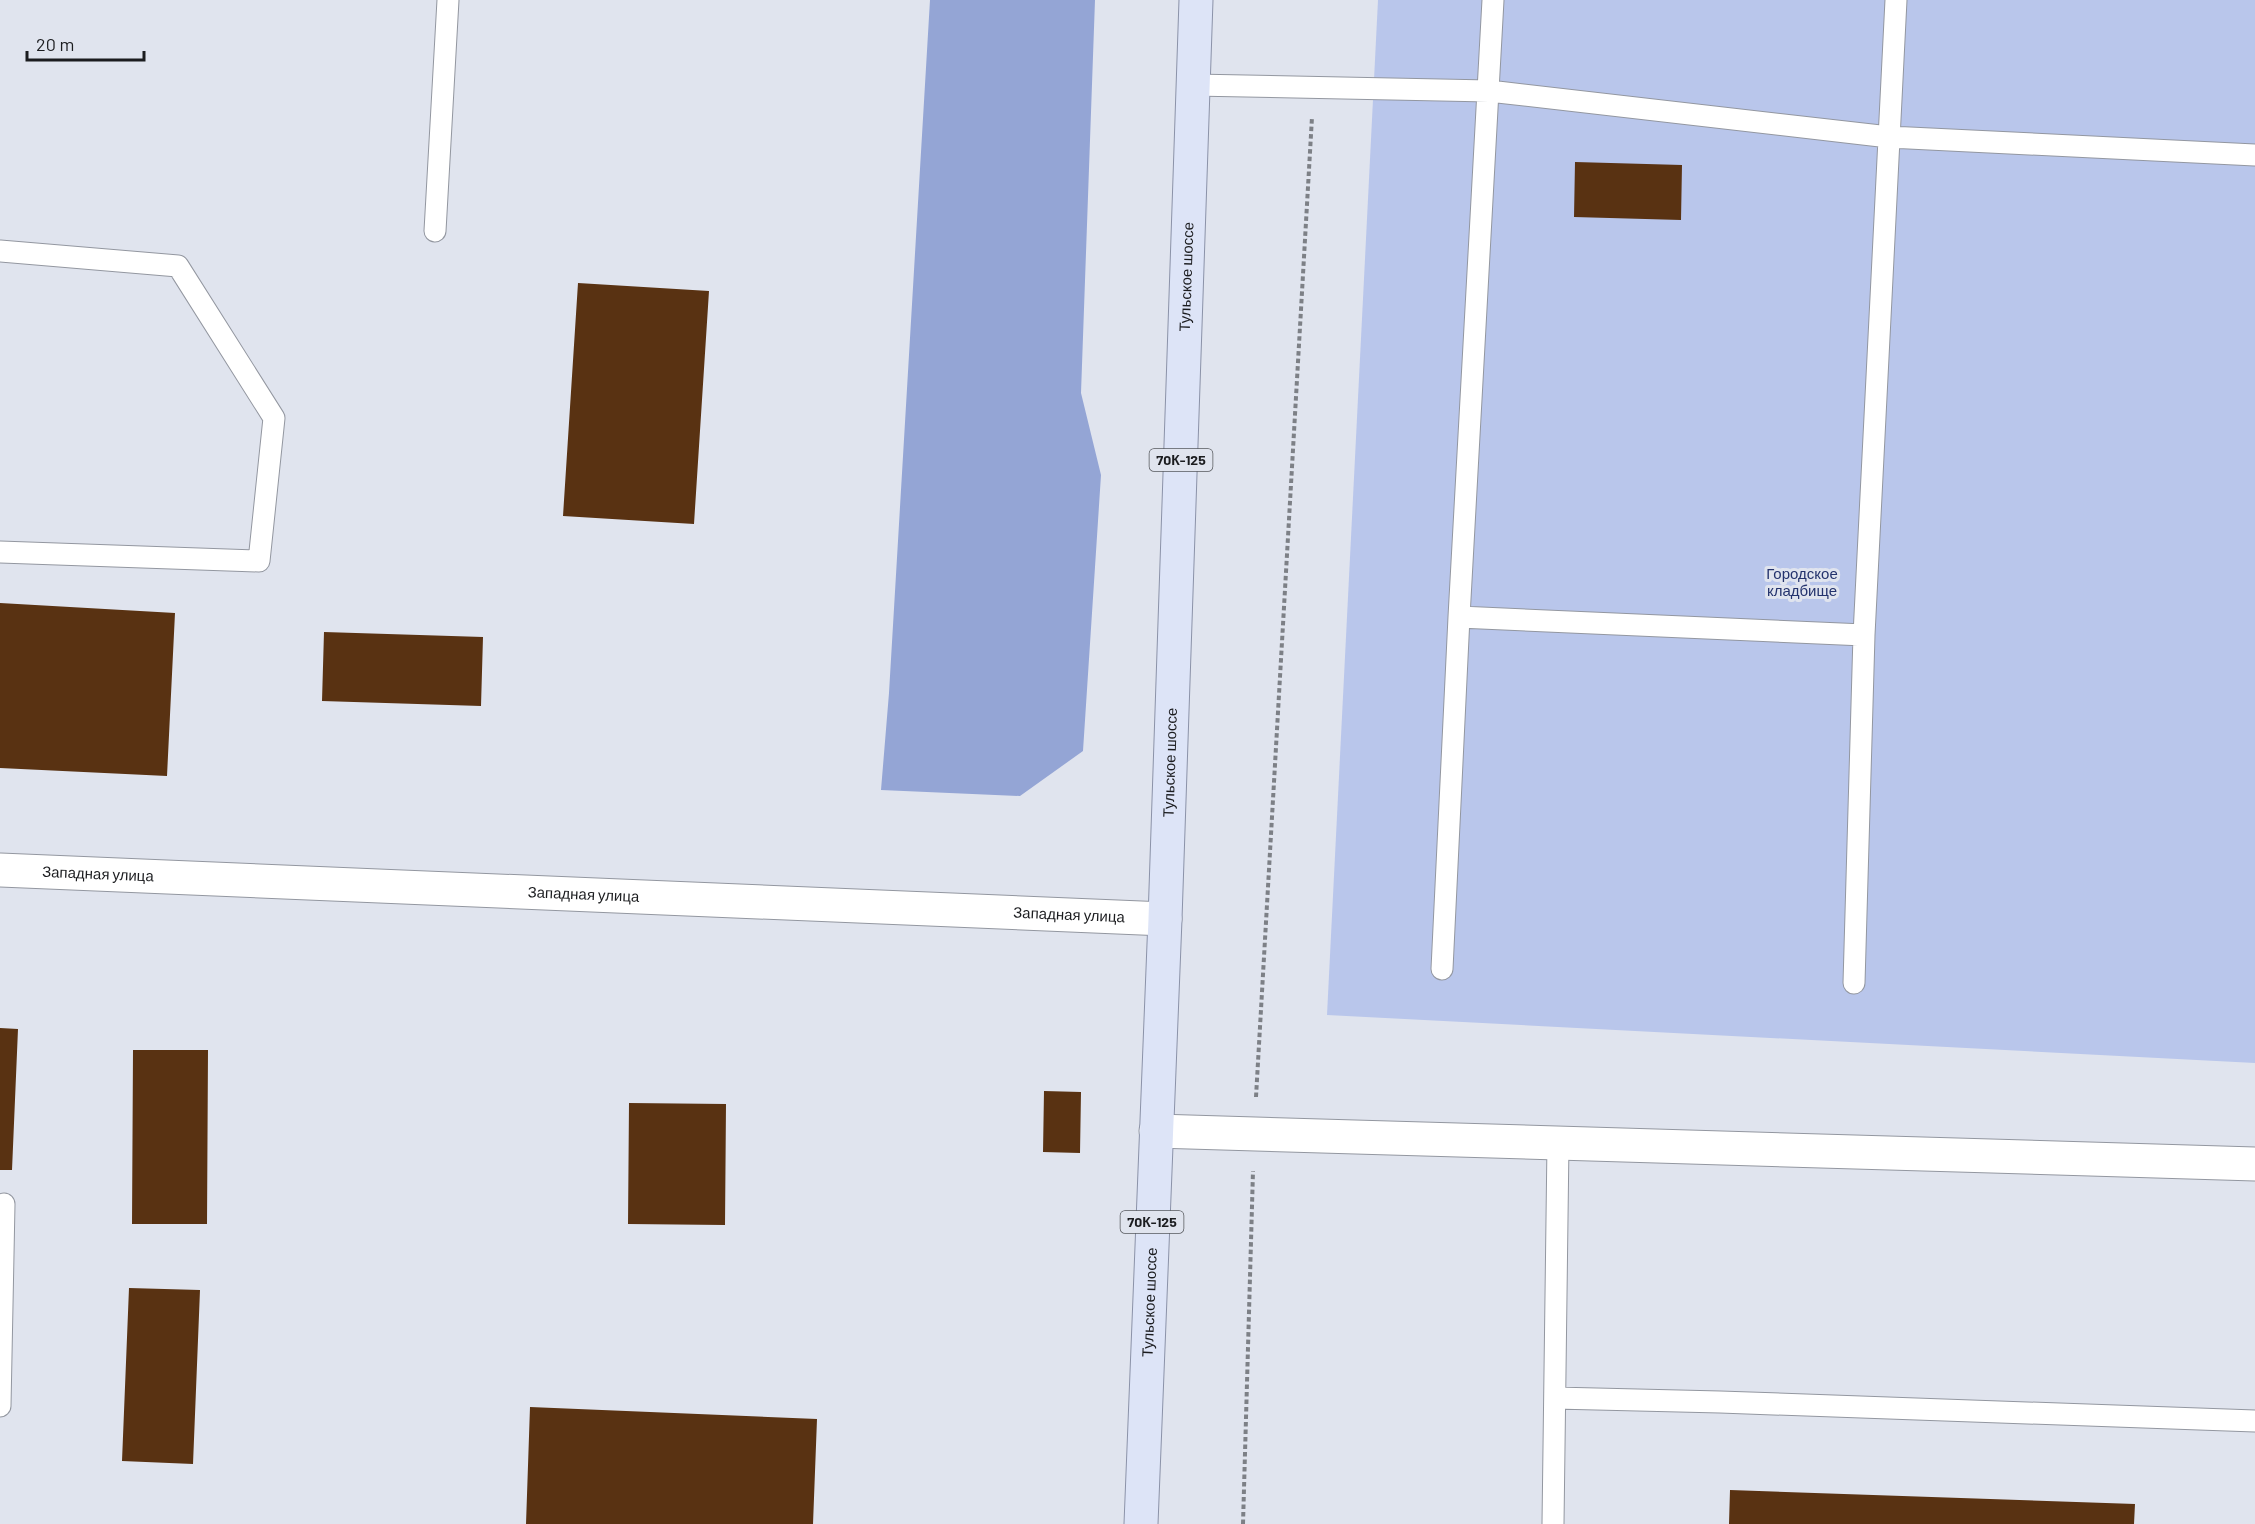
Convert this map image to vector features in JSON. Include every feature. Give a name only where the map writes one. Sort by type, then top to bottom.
[{"type":"main road","name":"Тульское шоссе","points":[[1141,1524],[1165,919],[1196,0]]},
{"type":"street","name":"Западная улица","points":[[0,870],[1165,919]]},
{"type":"street","points":[[1156,1131],[2255,1164]]},
{"type":"lane","points":[[435,231],[448,0]]},
{"type":"lane","points":[[1442,969],[1493,0]]},
{"type":"lane","points":[[1854,983],[1864,635],[1896,0]]},
{"type":"lane","points":[[1193,85],[1489,91],[1889,137],[2255,155]]},
{"type":"lane","points":[[0,251],[178,266],[274,418],[259,561],[0,552]]},
{"type":"lane","points":[[1459,617],[1864,635]]},
{"type":"lane","points":[[1553,1524],[1558,1143]]},
{"type":"lane","points":[[0,1406],[4,1204]]},
{"type":"lane","points":[[1555,1398],[2255,1421]]},
{"type":"path","points":[[1243,1524],[1254,1134],[1314,87]]},
{"type":"green space","name":"Городское кладбище","points":[[1378,0],[2255,0],[2255,1063],[1327,1015]]},
{"type":"shaded area","points":[[930,0],[1095,0],[1081,393],[1101,475],[1083,751],[1020,796],[881,790],[889,693]]},
{"type":"building","points":[[1575,162],[1682,165],[1681,220],[1574,217]]},
{"type":"building","points":[[578,283],[709,291],[694,524],[563,516]]},
{"type":"building","points":[[0,603],[175,613],[167,776],[0,768]]},
{"type":"building","points":[[324,632],[483,637],[481,706],[322,701]]},
{"type":"building","points":[[0,1028],[18,1029],[12,1170],[0,1170]]},
{"type":"building","points":[[133,1050],[208,1050],[207,1224],[132,1224]]},
{"type":"building","points":[[1044,1091],[1081,1092],[1080,1153],[1043,1152]]},
{"type":"building","points":[[629,1103],[726,1104],[725,1225],[628,1224]]},
{"type":"building","points":[[129,1288],[200,1290],[193,1464],[122,1461]]},
{"type":"building","points":[[530,1407],[817,1419],[813,1524],[526,1524]]},
{"type":"building","points":[[1730,1490],[2135,1504],[2134,1524],[1729,1524]]}]
